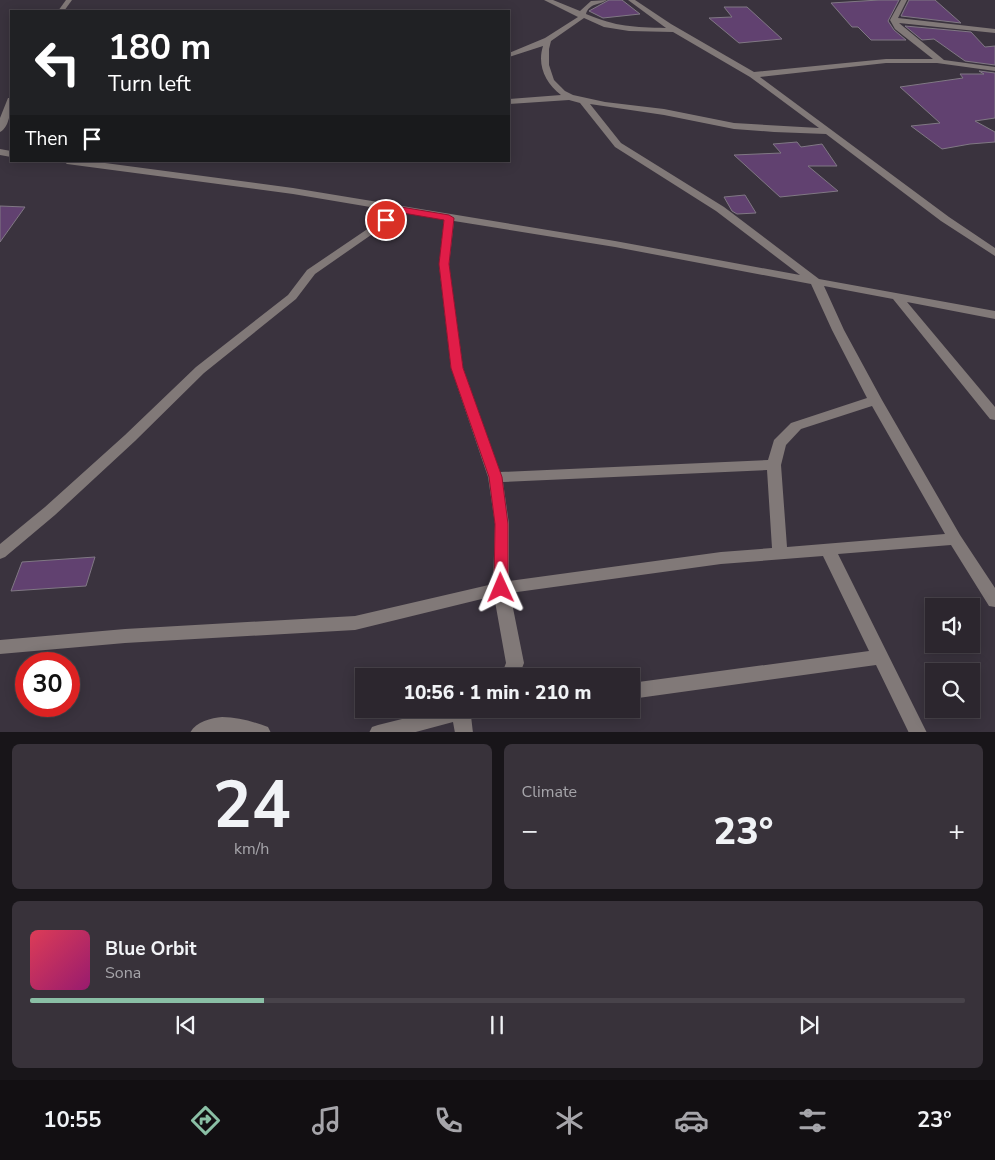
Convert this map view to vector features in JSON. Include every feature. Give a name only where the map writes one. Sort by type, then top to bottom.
[{"type":"street","points":[[547,0],[606,25],[629,29],[675,30]]},
{"type":"street","points":[[510,55],[548,40],[582,16],[584,9],[592,2],[604,0]]},
{"type":"street","points":[[631,0],[642,0]]},
{"type":"street","points":[[631,0],[675,30],[753,75],[945,219],[995,253]]},
{"type":"street","points":[[894,20],[904,0]]},
{"type":"street","points":[[894,20],[995,31]]},
{"type":"street","points":[[894,20],[898,28],[942,62]]},
{"type":"street","points":[[548,40],[543,60],[546,73],[552,83],[570,97],[583,101],[665,112],[717,124],[752,129],[791,132],[829,131]]},
{"type":"street","points":[[753,75],[886,61],[942,62],[995,69]]},
{"type":"street","points":[[510,102],[570,97]]},
{"type":"street","points":[[583,101],[610,138],[618,145],[720,210],[816,282],[838,330],[875,400],[955,539],[995,601]]},
{"type":"street","points":[[0,129],[10,103]]},
{"type":"street","points":[[76,162],[293,191],[615,244],[995,315]]},
{"type":"street","points":[[0,553],[50,511],[200,370],[292,297],[311,272],[401,210]]},
{"type":"street","points":[[449,218],[444,264],[457,368],[495,477],[502,524],[501,588],[515,662],[513,668]]},
{"type":"street","points":[[897,297],[995,416]]},
{"type":"street","points":[[780,553],[774,465],[779,442],[796,426],[875,400]]},
{"type":"street","points":[[495,477],[774,465]]},
{"type":"street","points":[[0,646],[125,636],[355,623],[501,588],[720,558],[955,539]]},
{"type":"street","points":[[828,550],[918,732]]},
{"type":"street","points":[[640,691],[880,657]]},
{"type":"street","points":[[378,732],[436,718]]},
{"type":"street","points":[[464,732],[465,718]]},
{"type":"street","points":[[199,732],[211,725],[239,726],[262,732]]},
{"type":"building","points":[[609,0],[622,0],[640,14],[603,18],[589,11]]},
{"type":"building","points":[[899,0],[888,21],[894,30],[906,40],[871,40],[858,27],[852,27],[831,3]]},
{"type":"building","points":[[909,0],[935,0],[961,23],[901,16]]},
{"type":"building","points":[[724,7],[747,7],[782,39],[739,43],[709,18],[732,17]]},
{"type":"building","points":[[905,26],[971,32],[985,47],[995,46],[995,65],[965,61],[934,39],[922,40]]},
{"type":"building","points":[[979,71],[995,73],[995,118],[975,121],[995,132],[995,142],[942,149],[911,126],[940,123],[900,87],[963,78],[960,74],[984,74]]},
{"type":"building","points":[[797,142],[801,147],[822,144],[837,166],[808,166],[838,191],[780,197],[734,155],[781,153],[773,144]]},
{"type":"building","points":[[745,195],[756,213],[737,214],[732,211],[724,197]]},
{"type":"building","points":[[0,206],[25,207],[0,242]]},
{"type":"building","points":[[95,557],[86,586],[11,591],[22,562]]},
{"type":"route","points":[[386,220],[401,210],[449,218],[444,264],[457,368],[481,432],[495,477],[502,524],[501,588]]}]
